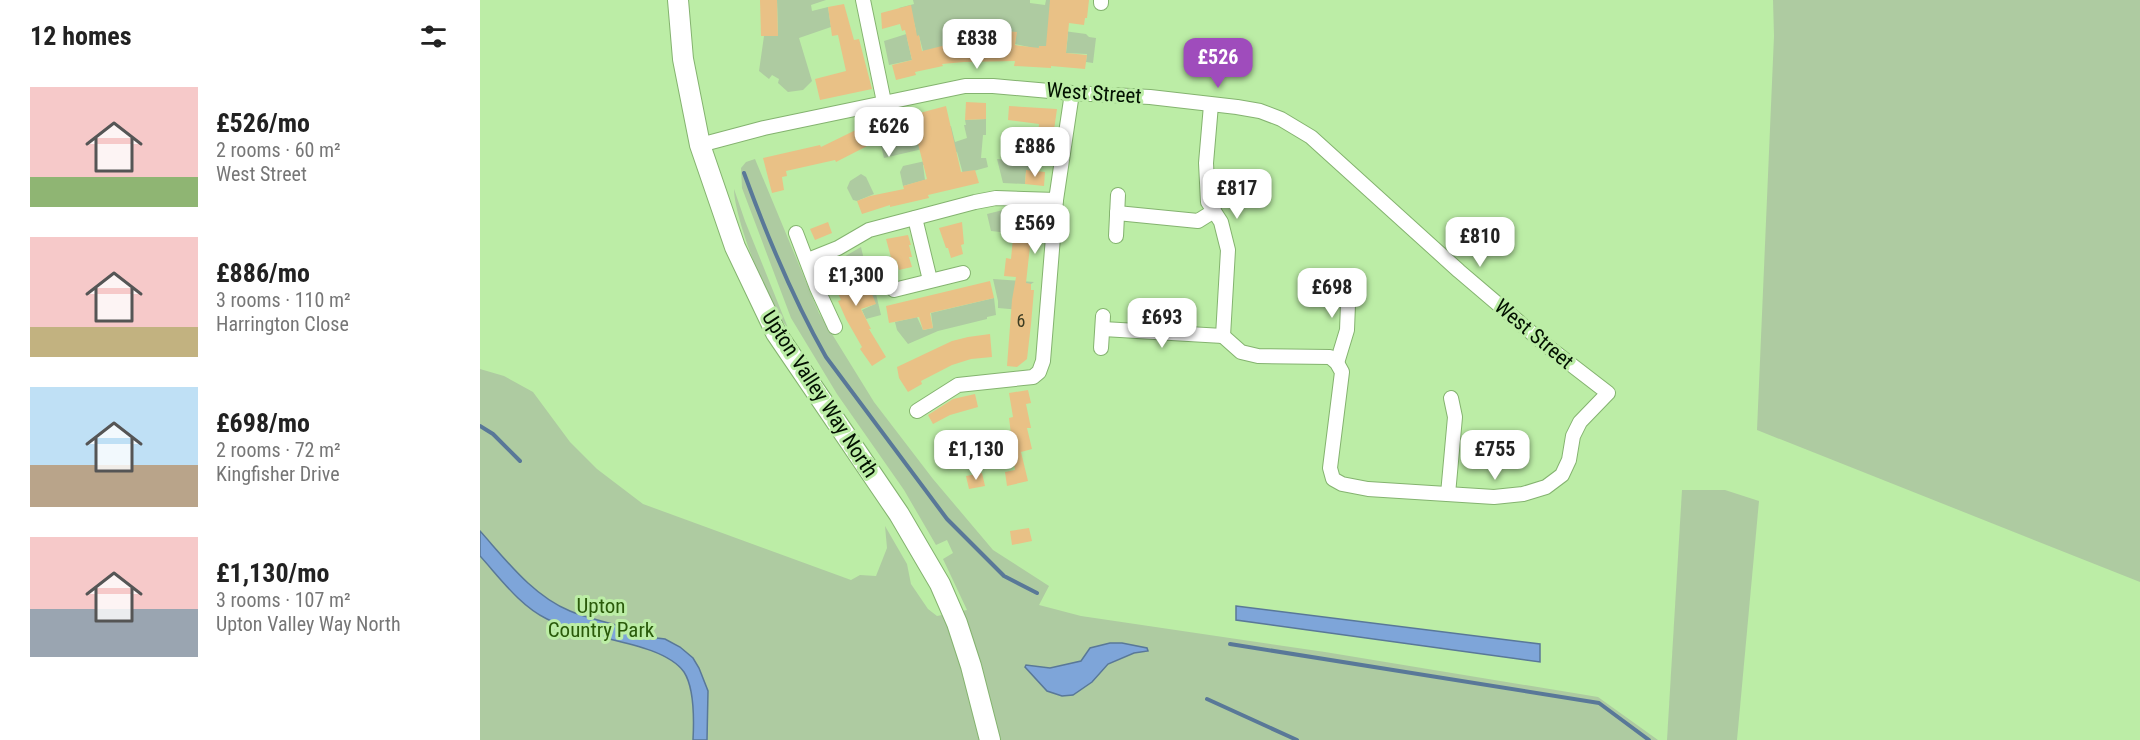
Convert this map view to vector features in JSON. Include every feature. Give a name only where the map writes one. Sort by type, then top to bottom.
[{"type":"street","name":"Upton Valley Way North","points":[[678,0],[683,59],[700,145],[735,248],[776,333],[899,514],[940,584],[960,634],[990,740]]},
{"type":"street","points":[[863,0],[885,102]]},
{"type":"street","name":"West Street","points":[[700,145],[764,128],[965,86],[1150,97],[1260,111],[1281,119],[1311,137],[1459,271],[1547,346],[1608,393],[1580,422],[1573,436],[1569,460],[1562,475],[1546,487],[1524,494],[1494,497],[1448,494]]},
{"type":"street","points":[[916,411],[957,385],[1033,377],[1039,372],[1043,361],[1056,200],[1072,93]]},
{"type":"street","points":[[1211,105],[1206,163],[1208,202],[1221,222],[1228,250],[1223,336]]},
{"type":"street","points":[[1116,236],[1118,195]]},
{"type":"street","points":[[808,260],[838,248],[869,230],[996,198],[1056,200]]},
{"type":"street","points":[[1117,213],[1198,221],[1214,211]]},
{"type":"street","points":[[915,218],[930,280]]},
{"type":"street","points":[[796,232],[817,288],[835,327]]},
{"type":"street","points":[[894,290],[963,273]]},
{"type":"street","points":[[1337,363],[1347,330],[1349,278]]},
{"type":"street","points":[[1101,348],[1102,323],[1223,336],[1241,352],[1258,356],[1330,357],[1342,372],[1330,468],[1333,479],[1342,484],[1368,489],[1448,494],[1455,417],[1451,398]]},
{"type":"green space","points":[[777,0],[826,0],[811,5],[812,11],[828,7],[831,27],[799,38],[812,81],[803,90],[788,92],[778,83],[779,79],[772,75],[769,79],[759,71],[764,36],[778,35]]},
{"type":"green space","points":[[913,0],[1030,0],[1030,3],[1045,5],[1046,0],[1054,0],[1049,29],[1086,34],[1096,38],[1093,63],[1086,62],[1087,54],[1066,53],[1068,34],[1062,33],[1056,47],[1039,46],[1038,56],[1029,51],[1029,47],[1015,44],[1016,32],[1003,31],[1001,45],[980,44],[977,42],[976,29],[965,30],[965,43],[951,44],[951,48],[923,51],[919,36],[907,38],[912,60],[889,65],[884,41],[916,31],[914,22],[902,23],[899,8],[914,4]]},
{"type":"green space","points":[[1773,0],[2140,0],[2140,582],[1757,430],[1774,36]]},
{"type":"green space","points":[[986,119],[986,135],[983,135],[981,158],[986,158],[988,167],[963,174],[957,152],[934,163],[923,165],[925,180],[903,186],[900,172],[903,166],[934,159],[931,147],[884,158],[880,141],[920,130],[951,126],[955,142],[967,138],[965,120]]},
{"type":"green space","name":"Upton Country Park","points":[[755,159],[819,313],[874,402],[933,479],[993,550],[1049,586],[1039,605],[1081,616],[1325,652],[1598,697],[1658,740],[480,740],[480,369],[504,376],[533,392],[570,442],[597,469],[643,504],[851,580],[860,575],[876,576],[887,548],[885,526],[907,564],[911,584],[928,609],[937,616],[967,610],[943,559],[953,553],[947,540],[936,545],[904,490],[837,394],[791,318],[742,188],[741,168],[746,162]]},
{"type":"green space","points":[[997,159],[1035,162],[1034,171],[1026,171],[1025,184],[1003,183]]},
{"type":"green space","points":[[861,174],[866,177],[874,194],[857,201],[853,200],[847,188],[850,181]]},
{"type":"green space","points":[[734,189],[788,328],[780,318],[754,262],[740,220]]},
{"type":"green space","points":[[1011,208],[1040,211],[1041,213],[1022,211],[1019,227],[1010,226],[1009,233],[991,231],[987,214]]},
{"type":"green space","points":[[861,247],[868,277],[872,277],[881,315],[866,319],[862,310],[875,304],[862,268],[848,273],[842,258]]},
{"type":"green space","points":[[993,279],[1034,282],[1019,283],[1021,310],[998,308]]},
{"type":"green space","points":[[994,298],[996,315],[987,317],[987,319],[938,331],[908,344],[897,330],[895,322],[917,317],[923,330],[933,328],[931,313]]},
{"type":"green space","points":[[1682,490],[1725,490],[1759,501],[1737,740],[1667,740]]},
{"type":"water","points":[[480,531],[532,587],[557,604],[581,615],[665,639],[680,647],[693,658],[708,691],[707,740],[693,740],[693,705],[690,687],[684,672],[676,663],[665,656],[637,646],[582,632],[551,621],[528,607],[480,556]]},
{"type":"water","points":[[1236,606],[1540,644],[1540,662],[1236,620]]},
{"type":"water","points":[[1110,643],[1147,648],[1148,651],[1134,653],[1108,664],[1092,682],[1073,695],[1062,696],[1047,691],[1025,667],[1026,665],[1050,668],[1081,661],[1090,648]]},
{"type":"building","points":[[760,0],[777,0],[778,36],[761,36]]},
{"type":"building","points":[[1050,0],[1089,0],[1084,25],[1069,23],[1066,53],[1087,55],[1085,69],[1014,66],[1015,61],[964,62],[942,64],[943,66],[915,72],[916,75],[896,80],[892,65],[912,60],[905,30],[902,31],[900,24],[882,29],[881,13],[911,5],[922,51],[965,43],[964,30],[976,29],[977,44],[1002,45],[1003,31],[1017,32],[1015,45],[1039,48],[1039,46],[1046,46]]},
{"type":"building","points":[[844,4],[854,40],[859,39],[872,89],[820,100],[815,79],[846,71],[838,35],[832,36],[828,7]]},
{"type":"building","points":[[966,102],[986,103],[986,119],[965,120]]},
{"type":"building","points":[[946,106],[961,172],[975,170],[979,183],[862,214],[857,201],[904,189],[903,186],[927,179],[915,132],[873,143],[836,162],[835,160],[786,171],[787,176],[782,177],[784,190],[772,193],[763,158],[820,145],[821,147],[866,125],[867,127]]},
{"type":"building","points":[[1009,106],[1057,109],[1051,151],[1037,149],[1039,124],[1008,120]]},
{"type":"building","points":[[1026,170],[1045,172],[1044,186],[1025,184]]},
{"type":"building","points":[[1021,211],[1041,213],[1040,226],[1035,226],[1034,246],[1030,246],[1026,283],[1031,284],[1031,290],[1034,290],[1027,359],[1017,367],[1007,366],[1016,277],[1004,276],[1006,258],[1011,259],[1014,227],[1020,227]]},
{"type":"building","points":[[828,222],[832,233],[815,240],[810,229]]},
{"type":"building","points":[[962,222],[963,254],[951,258],[939,228]]},
{"type":"building","points":[[908,235],[912,267],[899,270],[896,260],[892,261],[886,239]]},
{"type":"building","points":[[843,260],[848,274],[862,268],[876,304],[861,309],[871,329],[869,329],[886,357],[872,366],[860,349],[862,347],[846,319],[838,301],[841,300],[826,266]]},
{"type":"building","points":[[990,281],[994,298],[930,313],[933,328],[923,330],[919,317],[889,323],[886,306]]},
{"type":"building","points":[[990,334],[992,357],[971,359],[952,365],[921,381],[922,384],[908,392],[899,378],[897,367],[952,341]]},
{"type":"building","points":[[1028,390],[1031,403],[1026,404],[1031,428],[1027,428],[1032,449],[1021,452],[1028,481],[1007,486],[1005,472],[1015,470],[1009,435],[1011,434],[1009,418],[1013,417],[1009,393]]},
{"type":"building","points":[[975,394],[978,407],[950,415],[933,424],[928,415],[953,399]]},
{"type":"building","points":[[965,436],[970,451],[956,456],[951,442]]},
{"type":"building","points":[[982,473],[985,486],[969,489],[966,476]]},
{"type":"building","points":[[1029,528],[1032,541],[1012,545],[1010,531]]},
{"type":"waterway","points":[[744,173],[781,267],[826,357],[947,519],[1004,576],[1037,593]]},
{"type":"waterway","points":[[480,426],[493,434],[520,461]]},
{"type":"waterway","points":[[1230,644],[1599,703],[1649,740]]},
{"type":"waterway","points":[[1207,699],[1297,740]]}]
